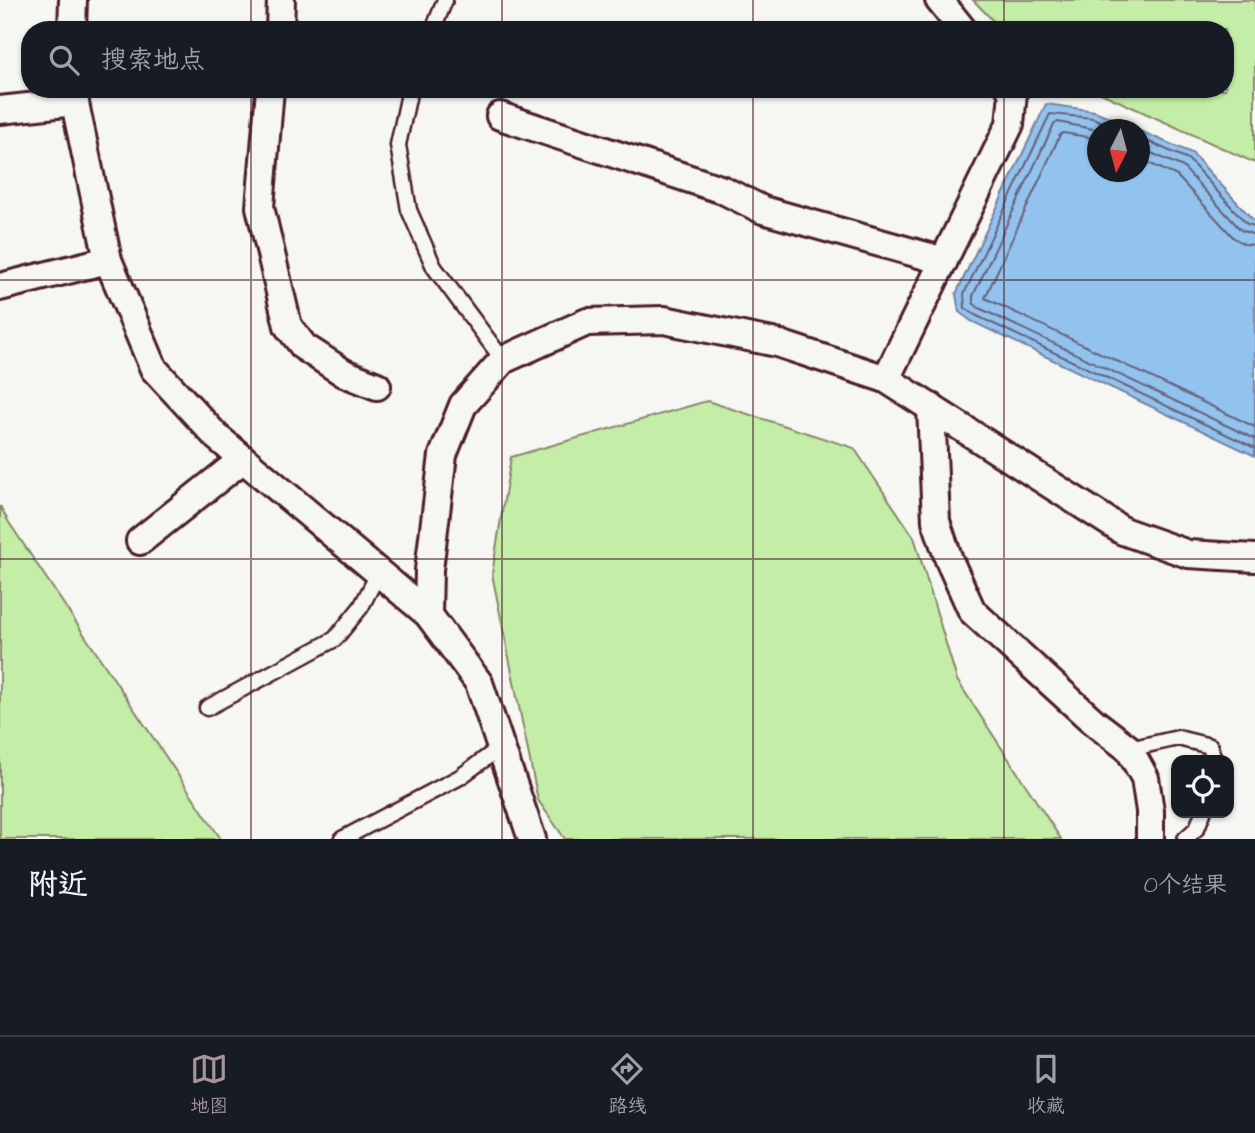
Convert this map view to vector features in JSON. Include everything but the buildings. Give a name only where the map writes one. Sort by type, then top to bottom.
[{"type":"street","points":[[72,21],[73,0]]},
{"type":"street","points":[[280,21],[281,0]]},
{"type":"street","points":[[939,0],[956,21]]},
{"type":"street","points":[[0,110],[63,98]]},
{"type":"street","points":[[74,98],[108,260],[154,369],[217,437],[428,614],[479,683],[532,839]]},
{"type":"street","points":[[269,98],[260,207],[288,326],[304,347],[344,373],[377,386]]},
{"type":"street","points":[[886,379],[1010,124],[1013,98]]},
{"type":"street","points":[[500,116],[723,190],[763,209],[944,261]]},
{"type":"street","points":[[0,287],[108,260]]},
{"type":"street","points":[[428,614],[429,570],[443,455],[463,405],[503,360],[587,323],[664,320],[777,342],[886,379],[1124,531],[1188,554],[1255,558]]},
{"type":"street","points":[[931,407],[936,521],[949,560],[972,611],[1095,723],[1129,749],[1145,778],[1150,811],[1150,839]]},
{"type":"street","points":[[140,541],[243,459]]},
{"type":"lane","points":[[437,21],[446,0]]},
{"type":"lane","points":[[408,98],[398,145],[409,210],[434,267],[503,360]]},
{"type":"lane","points":[[207,708],[335,639],[361,607],[379,572]]},
{"type":"lane","points":[[1129,749],[1178,738],[1210,746],[1213,755]]},
{"type":"lane","points":[[342,839],[460,777],[501,747]]},
{"type":"lane","points":[[1185,839],[1197,828],[1201,818]]},
{"type":"green space","points":[[973,0],[1255,0],[1255,163],[1112,98],[1234,98],[1234,21],[993,21]]},
{"type":"green space","points":[[707,401],[854,448],[914,537],[957,680],[1061,839],[565,839],[538,800],[492,574],[511,457]]},
{"type":"green space","points":[[0,506],[8,521],[221,839],[0,839]]},
{"type":"water","points":[[1046,104],[1095,111],[1114,119],[1087,119],[1087,182],[1150,182],[1150,135],[1192,153],[1255,222],[1255,456],[971,321],[959,312],[956,294]]}]
